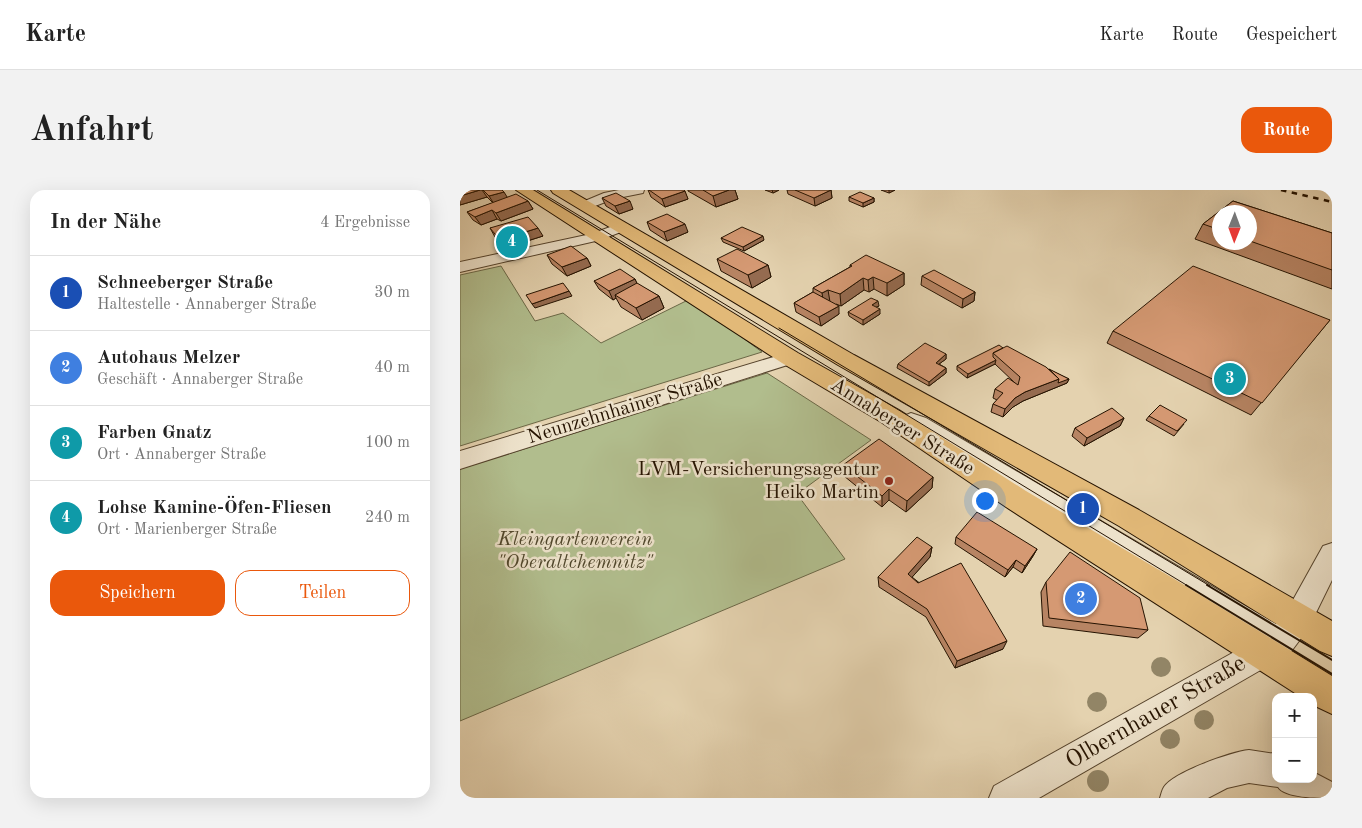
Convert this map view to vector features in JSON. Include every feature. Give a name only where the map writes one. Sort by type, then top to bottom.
[{"type":"main road","name":"Annaberger Straße","points":[[523,190],[608,232],[846,360],[1129,518],[1280,638],[1332,696]]},
{"type":"main road","name":"Annaberger Straße","points":[[558,190],[585,206],[608,232],[790,358],[890,416],[1016,499],[1280,638],[1332,639]]},
{"type":"street","points":[[585,206],[609,196],[638,190]]},
{"type":"street","points":[[460,267],[608,232]]},
{"type":"street","name":"Neunzehnhainer Straße","points":[[460,460],[790,358]]},
{"type":"street","points":[[1280,638],[1332,554]]},
{"type":"street","name":"Olbernhauer Straße","points":[[1006,798],[1280,638]]},
{"type":"street","points":[[1177,798],[1203,781],[1246,765],[1272,770]]},
{"type":"street","points":[[1299,783],[1327,798]]},
{"type":"green space","points":[[501,266],[535,321],[563,313],[601,343],[690,299],[762,352],[460,446],[460,275]]},
{"type":"green space","name":"Kleingartenverein \"Oberaltchemnitz\"","points":[[767,373],[871,440],[797,494],[845,559],[460,721],[460,469]]},
{"type":"building","points":[[460,190],[480,190],[460,196]]},
{"type":"building","points":[[483,190],[502,190],[504,192],[489,196]]},
{"type":"building","points":[[649,190],[684,190],[685,191],[662,199]]},
{"type":"building","points":[[703,190],[729,190],[713,196]]},
{"type":"building","points":[[795,190],[831,190],[814,198]]},
{"type":"building","points":[[860,192],[874,198],[863,203],[849,197]]},
{"type":"building","points":[[616,193],[630,201],[615,206],[602,198]]},
{"type":"building","points":[[516,194],[528,201],[496,213],[492,210],[475,217],[467,212]]},
{"type":"building","points":[[1233,201],[1245,205],[1228,205]]},
{"type":"building","points":[[1257,209],[1332,233],[1332,270],[1257,243]]},
{"type":"building","points":[[667,214],[685,224],[664,232],[647,222]]},
{"type":"building","points":[[528,217],[538,228],[500,240],[490,228]]},
{"type":"building","points":[[1212,217],[1212,227],[1203,224]]},
{"type":"building","points":[[742,227],[763,236],[743,247],[721,238]]},
{"type":"building","points":[[571,246],[587,258],[562,267],[547,255]]},
{"type":"building","points":[[737,249],[768,265],[748,275],[717,259]]},
{"type":"building","points":[[866,255],[904,273],[887,283],[873,277],[868,280],[863,278],[840,294],[828,290],[822,293],[813,288],[852,266],[850,265]]},
{"type":"building","points":[[1193,266],[1330,320],[1262,403],[1113,331]]},
{"type":"building","points":[[620,269],[635,279],[609,291],[594,281]]},
{"type":"building","points":[[934,270],[975,292],[963,299],[922,276]]},
{"type":"building","points":[[563,283],[569,291],[532,304],[526,295]]},
{"type":"building","points":[[637,283],[659,296],[636,308],[615,295]]},
{"type":"building","points":[[813,292],[839,306],[819,317],[794,303]]},
{"type":"building","points":[[871,298],[878,301],[872,305],[880,309],[863,320],[848,312]]},
{"type":"building","points":[[925,343],[946,354],[936,363],[946,368],[929,382],[898,364]]},
{"type":"building","points":[[999,345],[1003,348],[993,353],[993,357],[996,360],[968,374],[957,366]]},
{"type":"building","points":[[1007,346],[1046,367],[1059,379],[1025,392],[1015,398],[1005,409],[993,404],[1003,393],[995,389],[1008,378],[1018,385],[1020,377],[993,353]]},
{"type":"building","points":[[1049,369],[1069,379],[1058,383],[1059,379]]},
{"type":"building","points":[[1160,405],[1187,420],[1177,431],[1149,416]]},
{"type":"building","points":[[1112,408],[1124,418],[1087,438],[1075,428]]},
{"type":"building","points":[[879,439],[933,477],[907,501],[889,489],[882,496],[843,465]]},
{"type":"building","points":[[977,512],[1037,549],[1025,566],[1016,560],[1008,570],[956,537]]},
{"type":"building","points":[[917,537],[932,547],[908,574],[918,583],[961,563],[1007,641],[957,661],[927,609],[878,577]]},
{"type":"building","points":[[1070,552],[1140,598],[1148,630],[1049,618],[1046,582]]},
{"type":"tram line","points":[[537,190],[1188,586]]},
{"type":"tram line","points":[[779,328],[1210,586]]},
{"type":"tram line","points":[[1186,585],[1332,674]]},
{"type":"tram line","points":[[1207,585],[1332,660]]},
{"type":"railway","points":[[1281,190],[1332,202]]},
{"type":"place","name":"Lohse Kamine-Öfen-Fliesen","points":[[512,242]]},
{"type":"place","name":"Farben Gnatz","points":[[1230,379]]},
{"type":"place","name":"LVM-Versicherungsagentur Heiko Martin","points":[[889,481]]},
{"type":"place","name":"Schneeberger Straße","points":[[1083,509]]},
{"type":"place","name":"Autohaus Melzer","points":[[1081,599]]}]
